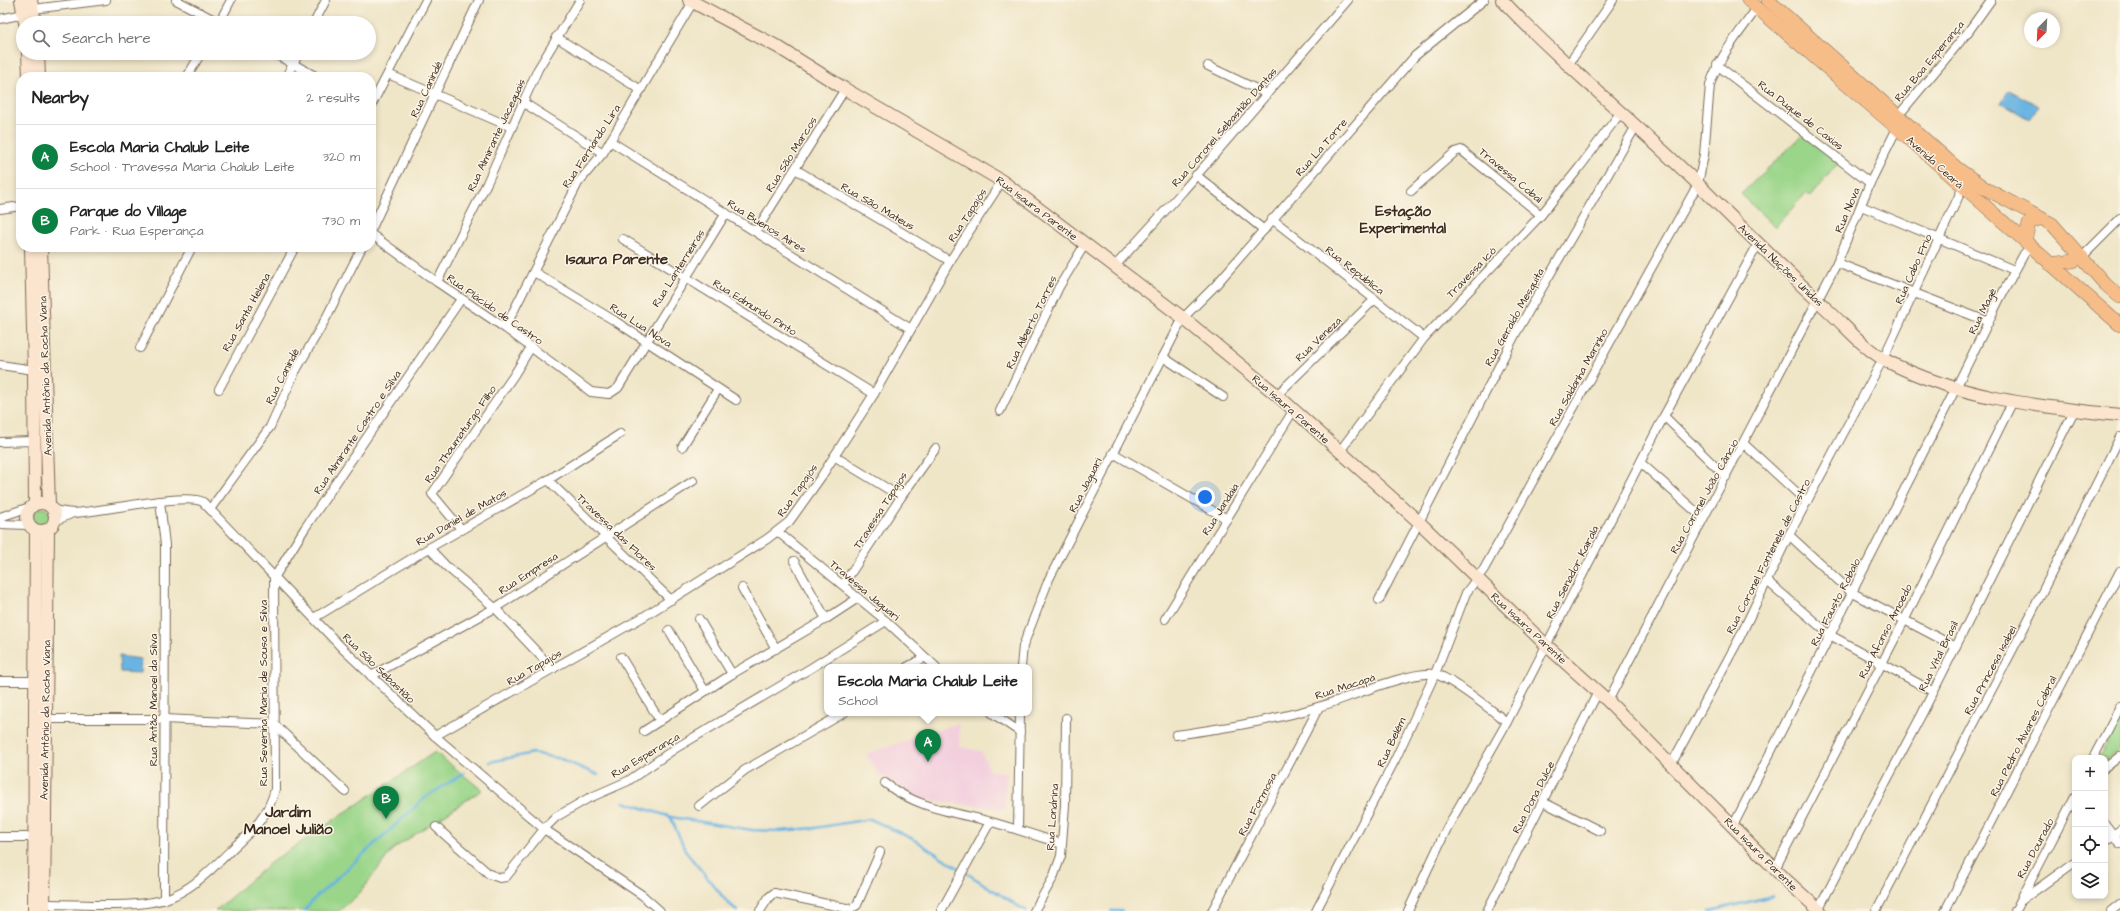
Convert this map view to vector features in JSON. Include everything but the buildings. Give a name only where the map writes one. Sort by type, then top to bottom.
[{"type":"main road","name":"Avenida Ceará","points":[[1758,2],[1898,122],[1958,169],[1986,188],[2052,224],[2105,284],[2120,297]]},
{"type":"main road","name":"Avenida Ceará","points":[[1898,122],[1963,187],[2120,325]]},
{"type":"main road","points":[[2028,243],[2029,223],[2041,218]]},
{"type":"main road","points":[[2050,264],[2073,261],[2082,257]]},
{"type":"street","points":[[21,0],[28,12]]},
{"type":"street","points":[[0,19],[28,12],[106,0]]},
{"type":"street","points":[[176,0],[206,16]]},
{"type":"street","points":[[223,16],[231,0]]},
{"type":"street","points":[[318,16],[326,0]]},
{"type":"street","points":[[376,97],[426,0]]},
{"type":"street","name":"Rua Canindé","points":[[376,220],[479,0]]},
{"type":"street","name":"Rua Almirante Jaceguais","points":[[437,282],[484,190],[538,69],[556,37],[580,0]]},
{"type":"street","name":"Rua Coronel Sebastião Dantas","points":[[1114,267],[1268,94],[1348,0]]},
{"type":"street","name":"Rua La Torre","points":[[1183,318],[1215,286],[1415,56],[1484,0]]},
{"type":"street","name":"Avenida Nações Unidas","points":[[1502,0],[1539,39],[1621,112],[1698,184],[1817,300],[1883,359],[1956,388],[2012,403],[2120,415]]},
{"type":"street","points":[[1568,65],[1612,0]]},
{"type":"street","name":"Rua Boa Esperança","points":[[1898,122],[1991,0]]},
{"type":"street","name":"Rua Isaura Parente","points":[[691,1],[778,47],[845,89],[1002,181],[1183,318],[1277,395],[1292,411],[1340,451],[1419,522],[1547,646],[1608,701],[1672,763],[1733,826],[1819,910]]},
{"type":"street","name":"Rua Fernando Lira","points":[[505,328],[578,182],[603,153],[691,1]]},
{"type":"street","name":"Rua Saldanha Marinho","points":[[1477,579],[1698,184],[1704,155],[1710,85],[1717,65],[1758,2]]},
{"type":"street","points":[[556,37],[640,90]]},
{"type":"street","points":[[28,60],[29,72]]},
{"type":"street","points":[[38,60],[39,72]]},
{"type":"street","points":[[190,72],[197,60]]},
{"type":"street","points":[[286,60],[308,72]]},
{"type":"street","points":[[289,72],[295,60]]},
{"type":"street","name":"Rua Duque de Caxias","points":[[1717,65],[1870,183]]},
{"type":"street","points":[[1208,66],[1268,94]]},
{"type":"street","points":[[388,74],[435,96],[511,127]]},
{"type":"street","name":"Rua São Marcos","points":[[756,231],[845,89]]},
{"type":"street","points":[[524,103],[603,153]]},
{"type":"street","name":"Travessa Icó","points":[[1340,451],[1424,338],[1541,215],[1621,112]]},
{"type":"street","name":"Rua Nova","points":[[1817,300],[1837,263],[1870,183],[1898,122]]},
{"type":"street","name":"Rua Geraldo Mesquita","points":[[1379,600],[1516,333],[1636,126]]},
{"type":"street","name":"Rua Buenos Aires","points":[[610,140],[911,329]]},
{"type":"street","name":"Travessa Cobal","points":[[1411,191],[1455,152],[1461,150],[1541,215]]},
{"type":"street","name":"Rua São Mateus","points":[[795,169],[950,261]]},
{"type":"street","points":[[1196,175],[1264,230]]},
{"type":"street","name":"Rua Tapajós","points":[[436,736],[671,600],[778,532],[797,512],[874,394],[950,261],[1002,181]]},
{"type":"street","name":"Rua Cabo Frio","points":[[1883,359],[1963,187]]},
{"type":"street","points":[[1861,206],[2014,270]]},
{"type":"street","points":[[0,209],[16,207]]},
{"type":"street","name":"Rua Lanterneiras","points":[[609,394],[618,388],[645,341],[726,213]]},
{"type":"street","points":[[2082,257],[2120,219]]},
{"type":"street","name":"Rua República","points":[[1272,220],[1424,338]]},
{"type":"street","name":"Rua Plácido de Castro","points":[[376,238],[461,299],[505,328],[591,392],[609,394]]},
{"type":"street","name":"Rua Edmundo Pinto","points":[[623,239],[874,394]]},
{"type":"street","name":"Rua Magé","points":[[1956,388],[2028,243]]},
{"type":"street","name":"Rua Alberto Torres","points":[[1000,411],[1059,287],[1086,244]]},
{"type":"street","name":"Rua Senador Kairala","points":[[1408,911],[1447,828],[1507,722],[1664,416],[1758,244]]},
{"type":"street","name":"Avenida Antônio da Rocha Viana","points":[[30,252],[34,370],[32,506]]},
{"type":"street","name":"Avenida Antônio da Rocha Viana","points":[[40,909],[51,516],[41,252]]},
{"type":"street","points":[[140,348],[189,252]]},
{"type":"street","name":"Rua Santa Helena","points":[[219,389],[292,252]]},
{"type":"street","name":"Rua Canindé","points":[[211,508],[270,427],[295,372],[326,320],[360,252]]},
{"type":"street","points":[[1837,263],[1989,322]]},
{"type":"street","name":"Rua Lua Nova","points":[[534,272],[736,400]]},
{"type":"street","name":"Rua Almirante Castro e Silva","points":[[274,578],[305,528],[461,299]]},
{"type":"street","name":"Rua Veneza","points":[[1277,395],[1375,299]]},
{"type":"street","name":"Rua Coronel João Câncio","points":[[1608,701],[1703,518],[1744,444],[1817,300]]},
{"type":"street","name":"Rua Jaguari","points":[[1021,664],[1023,646],[1049,579],[1183,318]]},
{"type":"street","name":"Rua Thaumaturgo Filho","points":[[462,530],[432,494],[514,375],[531,347]]},
{"type":"street","points":[[1163,357],[1223,397]]},
{"type":"street","name":"Rua Coronel Fontenele de Castro","points":[[1672,763],[1739,639],[1789,535],[1883,359]]},
{"type":"street","points":[[0,365],[34,370]]},
{"type":"street","name":"Rua Fausto Robalo","points":[[1733,826],[1956,388]]},
{"type":"street","points":[[682,447],[718,389]]},
{"type":"street","name":"Rua Afonso Amoedo","points":[[1775,868],[1904,621],[2012,403]]},
{"type":"street","name":"Rua Vital Brasil","points":[[1819,910],[2074,410]]},
{"type":"street","name":"Rua Jandaia","points":[[1164,619],[1227,519],[1292,411]]},
{"type":"street","points":[[1664,416],[1726,477]]},
{"type":"street","name":"Rua Daniel de Matos","points":[[314,618],[429,548],[548,480],[620,434]]},
{"type":"street","name":"Rua Princesa Isabel","points":[[1876,911],[2024,628],[2120,437]]},
{"type":"street","points":[[0,442],[34,441]]},
{"type":"street","points":[[1744,444],[1807,502]]},
{"type":"street","name":"Travessa Tapajos","points":[[843,585],[901,496],[936,448]]},
{"type":"street","points":[[1113,453],[1227,519]]},
{"type":"street","points":[[834,456],[901,496]]},
{"type":"street","points":[[1641,463],[1703,518]]},
{"type":"street","name":"Travessa das Flores","points":[[548,480],[671,600]]},
{"type":"street","name":"Rua Empresa","points":[[371,676],[495,608],[605,536],[693,482]]},
{"type":"street","name":"Rua São Sebastião","points":[[51,516],[160,501],[199,500],[211,508],[274,578],[371,676],[436,736],[544,828],[642,895],[660,911]]},
{"type":"street","name":"Rua Antão Manoel da Silva","points":[[160,501],[165,545],[164,900]]},
{"type":"street","points":[[0,517],[42,503],[51,516],[43,532],[32,528],[0,524]]},
{"type":"street","points":[[32,506],[26,516],[32,528]]},
{"type":"street","name":"Avenida Antônio da Rocha Viana","points":[[32,528],[36,681],[34,837],[40,909]]},
{"type":"street","name":"Travessa Jaguari","points":[[778,532],[886,620],[932,664]]},
{"type":"street","points":[[1789,535],[1851,592],[1954,646]]},
{"type":"street","points":[[429,548],[446,566],[495,608],[553,668]]},
{"type":"street","points":[[794,561],[826,619]]},
{"type":"street","name":"Rua Pedro Álvares Cabral","points":[[1945,911],[2119,576]]},
{"type":"street","name":"Rua Severina Maria de Sousa e Silva","points":[[40,909],[164,900],[181,892],[197,880],[252,831],[265,817],[271,804],[275,789],[274,578]]},
{"type":"street","name":"Rua Belém","points":[[1316,911],[1396,760],[1435,674],[1466,593],[1477,579]]},
{"type":"street","points":[[1767,581],[1830,635],[1932,691]]},
{"type":"street","points":[[742,588],[776,649]]},
{"type":"street","points":[[644,731],[705,690],[826,619],[858,598]]},
{"type":"street","points":[[698,619],[732,674]]},
{"type":"street","name":"Rua Esperança","points":[[436,827],[484,869],[500,878],[506,877],[544,828],[570,808],[628,780],[676,748],[811,668],[886,620]]},
{"type":"street","points":[[669,630],[705,690]]},
{"type":"street","points":[[621,657],[660,720]]},
{"type":"street","points":[[913,664],[924,658]]},
{"type":"street","points":[[1435,674],[1453,683],[1507,722]]},
{"type":"street","name":"Rua Macapá","points":[[1176,735],[1256,724],[1319,707],[1345,697],[1411,677],[1435,674]]},
{"type":"street","points":[[0,681],[36,681]]},
{"type":"street","name":"Rua Dona Dulce","points":[[1487,911],[1598,692]]},
{"type":"street","name":"Rua Formosa","points":[[1212,911],[1300,748],[1319,707]]},
{"type":"street","points":[[2095,755],[2120,707]]},
{"type":"street","points":[[699,806],[745,770],[839,716]]},
{"type":"street","points":[[996,716],[1020,732]]},
{"type":"street","points":[[1018,829],[1020,716]]},
{"type":"street","name":"Rua Londrina","points":[[1035,911],[1056,870],[1062,844],[1066,718]]},
{"type":"street","points":[[46,719],[164,719],[274,724],[345,791]]},
{"type":"street","points":[[2108,766],[2120,756]]},
{"type":"street","points":[[885,783],[898,793],[916,802],[1018,829],[1062,844]]},
{"type":"street","points":[[1542,802],[1600,831]]},
{"type":"street","name":"Rua Dourado","points":[[2015,911],[2072,802]]},
{"type":"street","points":[[941,911],[990,822]]},
{"type":"street","points":[[2108,826],[2117,832],[2120,844]]},
{"type":"street","points":[[2108,838],[2117,832]]},
{"type":"street","points":[[0,837],[34,837]]},
{"type":"street","points":[[760,911],[765,902],[774,893],[851,909],[857,905],[880,852]]},
{"type":"street","points":[[2020,902],[2074,863]]},
{"type":"street","points":[[2111,911],[2120,904]]},
{"type":"shaded area","points":[[959,723],[960,747],[981,751],[990,771],[1007,772],[1005,809],[919,799],[879,775],[866,754]]},
{"type":"green space","points":[[1804,134],[1839,162],[1810,197],[1806,193],[1775,227],[1741,194]]},
{"type":"green space","points":[[42,508],[48,511],[51,517],[48,523],[42,526],[36,523],[33,517],[36,511]]},
{"type":"green space","points":[[2120,718],[2120,750],[2108,760],[2108,755],[2101,755]]},
{"type":"green space","points":[[435,752],[482,790],[393,849],[359,894],[339,911],[215,911],[270,863]]},
{"type":"water","points":[[2009,90],[2039,106],[2029,119],[2001,103]]},
{"type":"water","points":[[119,656],[141,659],[140,673],[120,672]]},
{"type":"waterway","points":[[490,762],[533,753],[561,759],[598,775]]},
{"type":"waterway","points":[[304,911],[313,900],[426,797],[464,773]]},
{"type":"waterway","points":[[624,802],[671,817],[752,830],[779,831],[815,828],[870,819],[913,839],[1026,911]]},
{"type":"waterway","points":[[671,818],[686,852],[728,903],[738,911]]},
{"type":"waterway","points":[[1710,911],[1773,896]]},
{"type":"waterway","points":[[1111,911],[1122,911]]},
{"type":"place","name":"Escola Maria Chalub Leite","points":[[928,762]]},
{"type":"place","name":"Parque do Village","points":[[386,819]]},
{"type":"district","name":"Estação Experimental","points":[[1403,220]]},
{"type":"district","name":"Isaura Parente","points":[[617,259]]},
{"type":"district","name":"Jardim Manoel Julião","points":[[288,820]]}]
